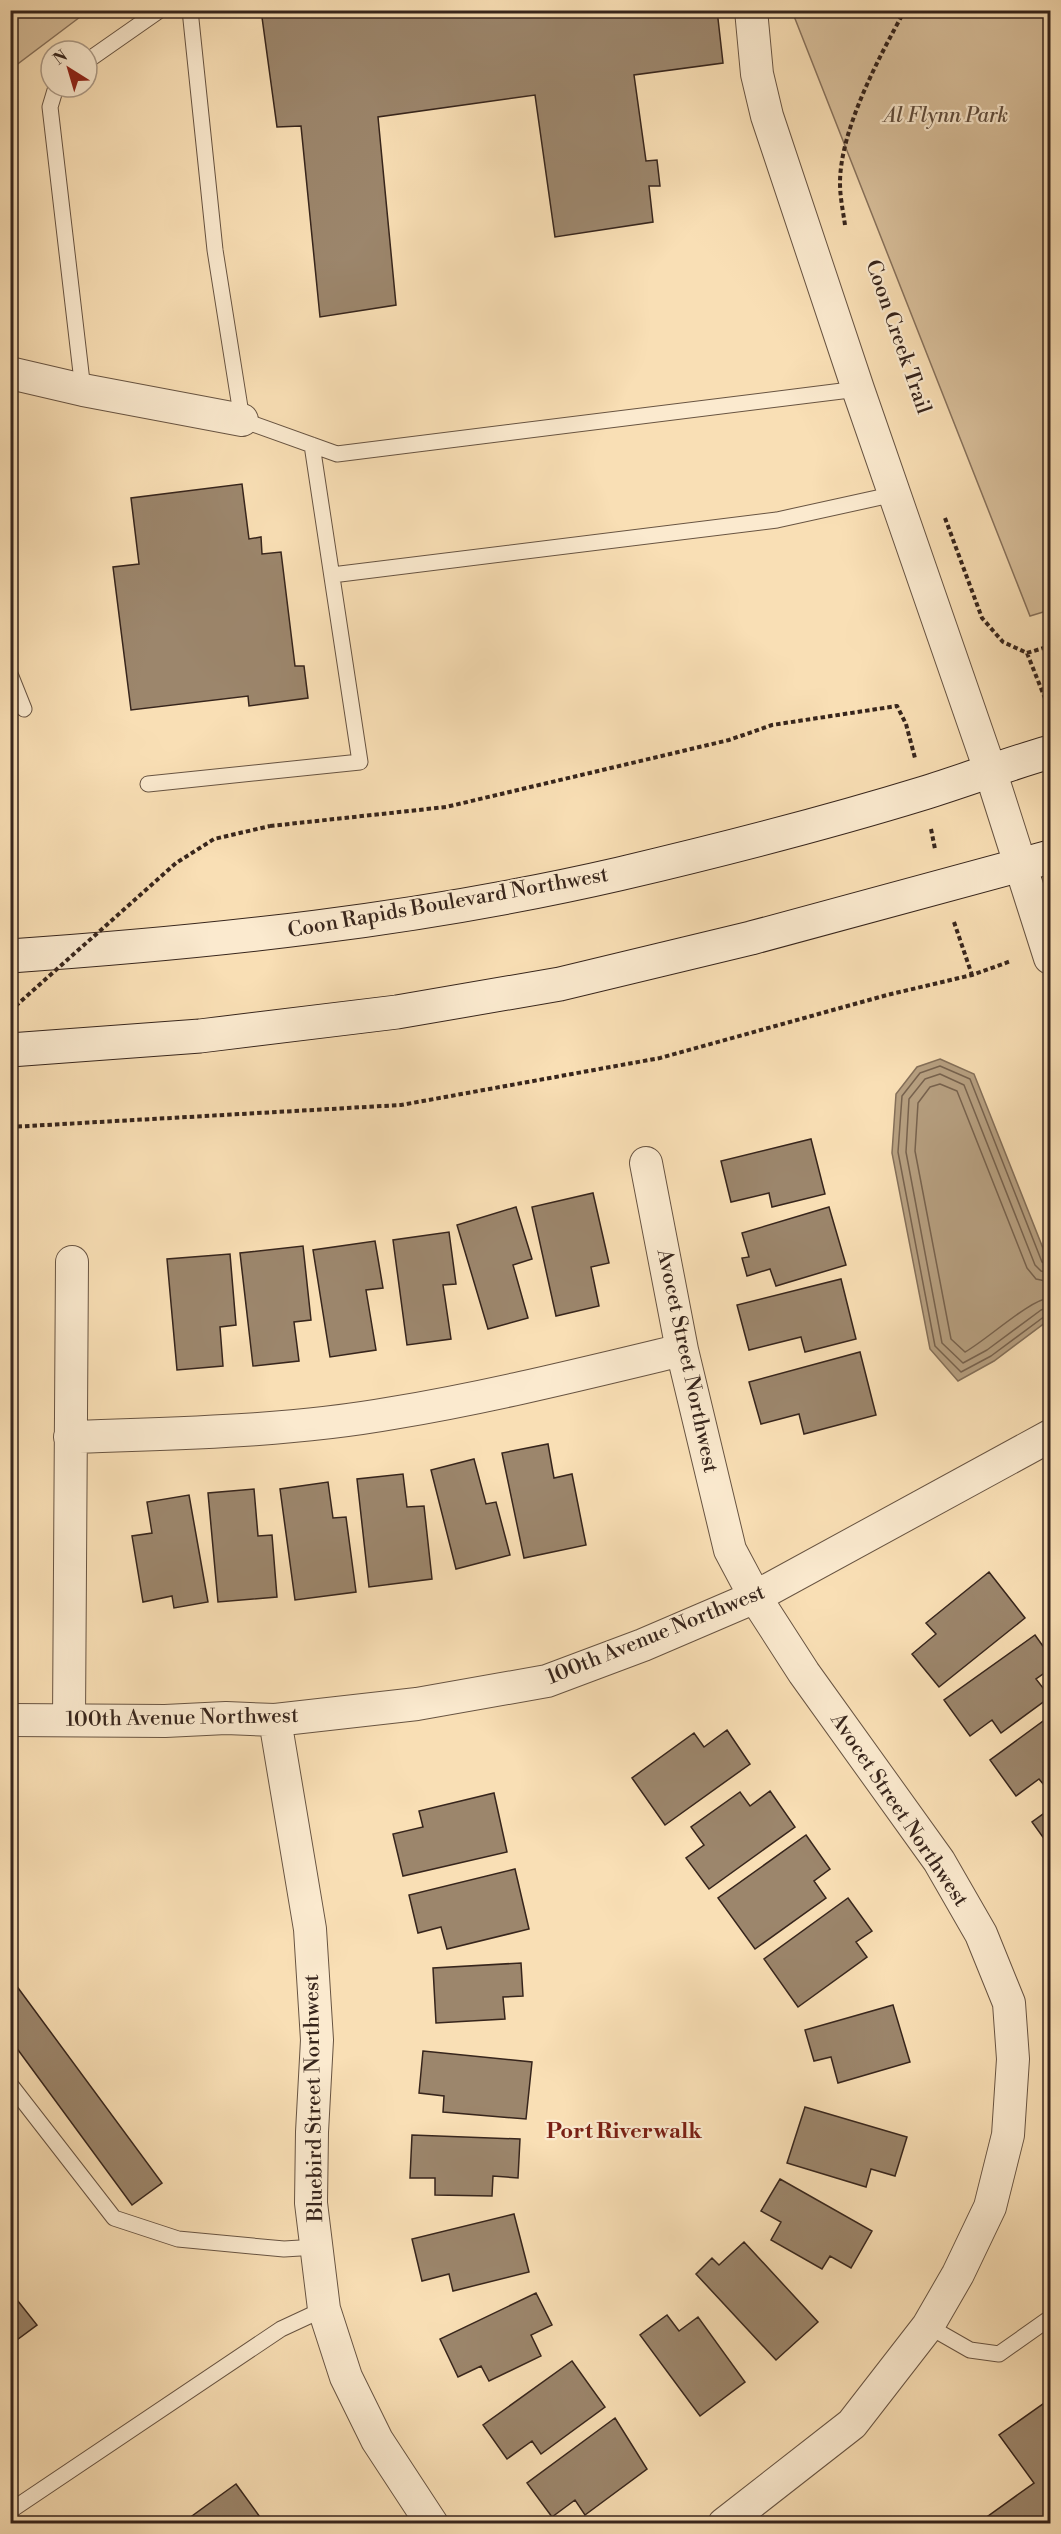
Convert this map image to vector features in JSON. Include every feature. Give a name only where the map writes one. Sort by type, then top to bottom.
[{"type":"main road","name":"Coon Rapids Boulevard Northwest","points":[[10,956],[162,946],[338,924],[491,900],[628,872],[770,836],[925,792],[1050,752]]},
{"type":"main road","points":[[10,1050],[200,1036],[397,1012],[560,984],[751,938],[1035,861]]},
{"type":"street","points":[[751,10],[757,74],[767,116],[858,389],[990,770],[1035,861],[1048,953]]},
{"type":"street","points":[[10,373],[83,390],[242,420]]},
{"type":"street","name":"Avocet Street Northwest","points":[[646,1163],[682,1350],[730,1550],[755,1597],[804,1673],[939,1861],[981,1934],[1009,2003],[1013,2059],[1008,2135],[990,2207],[968,2256],[928,2326],[852,2424],[724,2523]]},
{"type":"street","points":[[69,1720],[72,1262]]},
{"type":"street","points":[[70,1437],[238,1431],[391,1414],[526,1388],[682,1350]]},
{"type":"street","name":"100th Avenue Northwest","points":[[10,1720],[165,1721],[226,1718],[275,1720],[417,1704],[546,1681],[643,1645],[755,1597],[1050,1436]]},
{"type":"street","name":"Bluebird Street Northwest","points":[[275,1720],[310,1929],[317,2040],[311,2203],[324,2309],[346,2377],[377,2440],[432,2523]]},
{"type":"lane","points":[[99,53],[160,10]]},
{"type":"lane","points":[[190,10],[215,250],[242,420],[337,454],[858,389]]},
{"type":"lane","points":[[53,99],[50,108],[83,390]]},
{"type":"lane","points":[[148,784],[360,762],[312,445]]},
{"type":"lane","points":[[332,575],[777,519],[895,494]]},
{"type":"lane","points":[[10,674],[24,709]]},
{"type":"lane","points":[[10,2084],[114,2218],[178,2239],[284,2249],[317,2247]]},
{"type":"lane","points":[[10,2511],[281,2329],[324,2309]]},
{"type":"lane","points":[[928,2326],[970,2350],[999,2354],[1050,2318]]},
{"type":"path","points":[[845,229],[840,182],[849,134],[863,95],[905,10]]},
{"type":"path","points":[[944,516],[982,618],[1003,642],[1027,653],[1050,646]]},
{"type":"path","points":[[1027,653],[1050,711]]},
{"type":"path","points":[[10,1011],[176,863],[214,839],[270,826],[446,807],[729,740],[772,725],[897,706],[906,724],[925,792],[941,887],[972,975],[660,1058],[401,1105],[10,1127]]},
{"type":"green space","points":[[11,10],[88,10],[51,39],[39,39],[39,48],[11,69]]},
{"type":"green space","name":"Al Flynn Park","points":[[792,11],[1050,11],[1050,610],[1030,616]]},
{"type":"water","points":[[940,1059],[974,1074],[1050,1266],[1050,1319],[994,1361],[958,1381],[930,1349],[892,1153],[896,1094],[917,1067]]},
{"type":"building","points":[[261,10],[717,10],[723,63],[634,75],[646,161],[657,160],[660,186],[649,186],[653,222],[555,237],[535,95],[378,117],[396,305],[320,317],[301,126],[277,127]]},
{"type":"building","points":[[242,484],[249,539],[261,537],[262,554],[281,552],[295,666],[304,666],[308,698],[249,706],[248,696],[131,710],[113,567],[139,564],[131,498]]},
{"type":"building","points":[[811,1139],[825,1194],[772,1207],[769,1193],[731,1202],[721,1161]]},
{"type":"building","points":[[593,1193],[609,1263],[591,1267],[599,1306],[556,1316],[532,1207]]},
{"type":"building","points":[[516,1207],[532,1259],[513,1265],[528,1318],[488,1329],[457,1225]]},
{"type":"building","points":[[829,1207],[846,1265],[776,1286],[770,1269],[747,1276],[742,1258],[749,1257],[742,1233]]},
{"type":"building","points":[[449,1232],[456,1284],[443,1285],[451,1339],[407,1345],[393,1240]]},
{"type":"building","points":[[375,1241],[383,1288],[366,1290],[376,1350],[330,1357],[313,1250]]},
{"type":"building","points":[[303,1246],[311,1320],[294,1322],[299,1361],[253,1366],[240,1253]]},
{"type":"building","points":[[230,1254],[236,1325],[220,1327],[223,1366],[177,1370],[167,1259]]},
{"type":"building","points":[[841,1279],[856,1339],[805,1352],[801,1337],[749,1350],[737,1305]]},
{"type":"building","points":[[10,1332],[12,1381],[10,1381]]},
{"type":"building","points":[[860,1352],[876,1415],[804,1434],[799,1414],[761,1424],[749,1382]]},
{"type":"building","points":[[10,1409],[13,1409],[13,1457],[10,1457]]},
{"type":"building","points":[[548,1444],[554,1478],[572,1474],[586,1545],[524,1558],[502,1453]]},
{"type":"building","points":[[474,1459],[486,1504],[496,1502],[510,1555],[456,1569],[431,1470]]},
{"type":"building","points":[[403,1474],[407,1507],[424,1506],[432,1579],[369,1587],[357,1479]]},
{"type":"building","points":[[328,1482],[333,1518],[346,1517],[356,1592],[295,1600],[280,1489]]},
{"type":"building","points":[[254,1489],[258,1536],[272,1535],[277,1597],[218,1602],[208,1493]]},
{"type":"building","points":[[189,1495],[208,1602],[174,1608],[172,1596],[143,1602],[132,1536],[152,1533],[147,1502]]},
{"type":"building","points":[[10,1557],[12,1557],[11,1605],[10,1605]]},
{"type":"building","points":[[989,1572],[1025,1618],[939,1687],[912,1654],[936,1634],[926,1623]]},
{"type":"building","points":[[1035,1635],[1050,1656],[1050,1669],[1036,1679],[1050,1697],[1001,1733],[992,1720],[970,1736],[944,1700]]},
{"type":"building","points":[[1050,1716],[1050,1790],[1039,1779],[1016,1796],[990,1760]]},
{"type":"building","points":[[727,1730],[750,1764],[665,1825],[632,1778],[694,1733],[704,1747]]},
{"type":"building","points":[[770,1791],[795,1827],[709,1889],[686,1858],[704,1845],[691,1827],[740,1792],[750,1806]]},
{"type":"building","points":[[494,1793],[507,1852],[403,1876],[393,1834],[423,1827],[419,1811]]},
{"type":"building","points":[[1050,1809],[1050,1847],[1032,1822]]},
{"type":"building","points":[[806,1835],[830,1869],[814,1881],[826,1898],[755,1949],[718,1898]]},
{"type":"building","points":[[515,1869],[529,1929],[447,1949],[441,1927],[418,1933],[409,1895]]},
{"type":"building","points":[[848,1898],[872,1931],[856,1942],[867,1957],[798,2007],[764,1959]]},
{"type":"building","points":[[521,1963],[523,1996],[503,1997],[505,2019],[436,2023],[433,1968]]},
{"type":"building","points":[[10,1977],[162,2183],[132,2205],[10,2039]]},
{"type":"building","points":[[893,2005],[910,2062],[838,2083],[831,2057],[814,2061],[805,2030]]},
{"type":"building","points":[[423,2051],[532,2062],[526,2119],[443,2112],[444,2096],[419,2093]]},
{"type":"building","points":[[805,2107],[907,2137],[895,2176],[871,2169],[866,2187],[787,2163]]},
{"type":"building","points":[[412,2135],[520,2139],[518,2178],[493,2176],[492,2196],[435,2195],[435,2178],[410,2178]]},
{"type":"building","points":[[780,2179],[872,2231],[851,2268],[830,2256],[822,2269],[771,2240],[781,2222],[761,2211]]},
{"type":"building","points":[[514,2214],[529,2272],[453,2291],[449,2274],[422,2281],[412,2239]]},
{"type":"building","points":[[744,2242],[818,2322],[776,2360],[696,2274],[712,2258],[719,2265]]},
{"type":"building","points":[[10,2291],[37,2325],[10,2345]]},
{"type":"building","points":[[536,2293],[552,2325],[531,2335],[541,2356],[489,2381],[481,2366],[458,2377],[440,2339]]},
{"type":"building","points":[[667,2315],[679,2331],[698,2317],[745,2382],[700,2416],[640,2335]]},
{"type":"building","points":[[572,2361],[605,2407],[541,2454],[532,2441],[507,2459],[483,2425]]},
{"type":"building","points":[[1050,2399],[1050,2524],[977,2524],[1034,2483],[999,2435]]},
{"type":"building","points":[[615,2418],[647,2469],[585,2515],[575,2500],[552,2517],[527,2483]]},
{"type":"building","points":[[236,2484],[265,2524],[181,2524]]},
{"type":"district","name":"Port Riverwalk","points":[[624,2131]]}]
